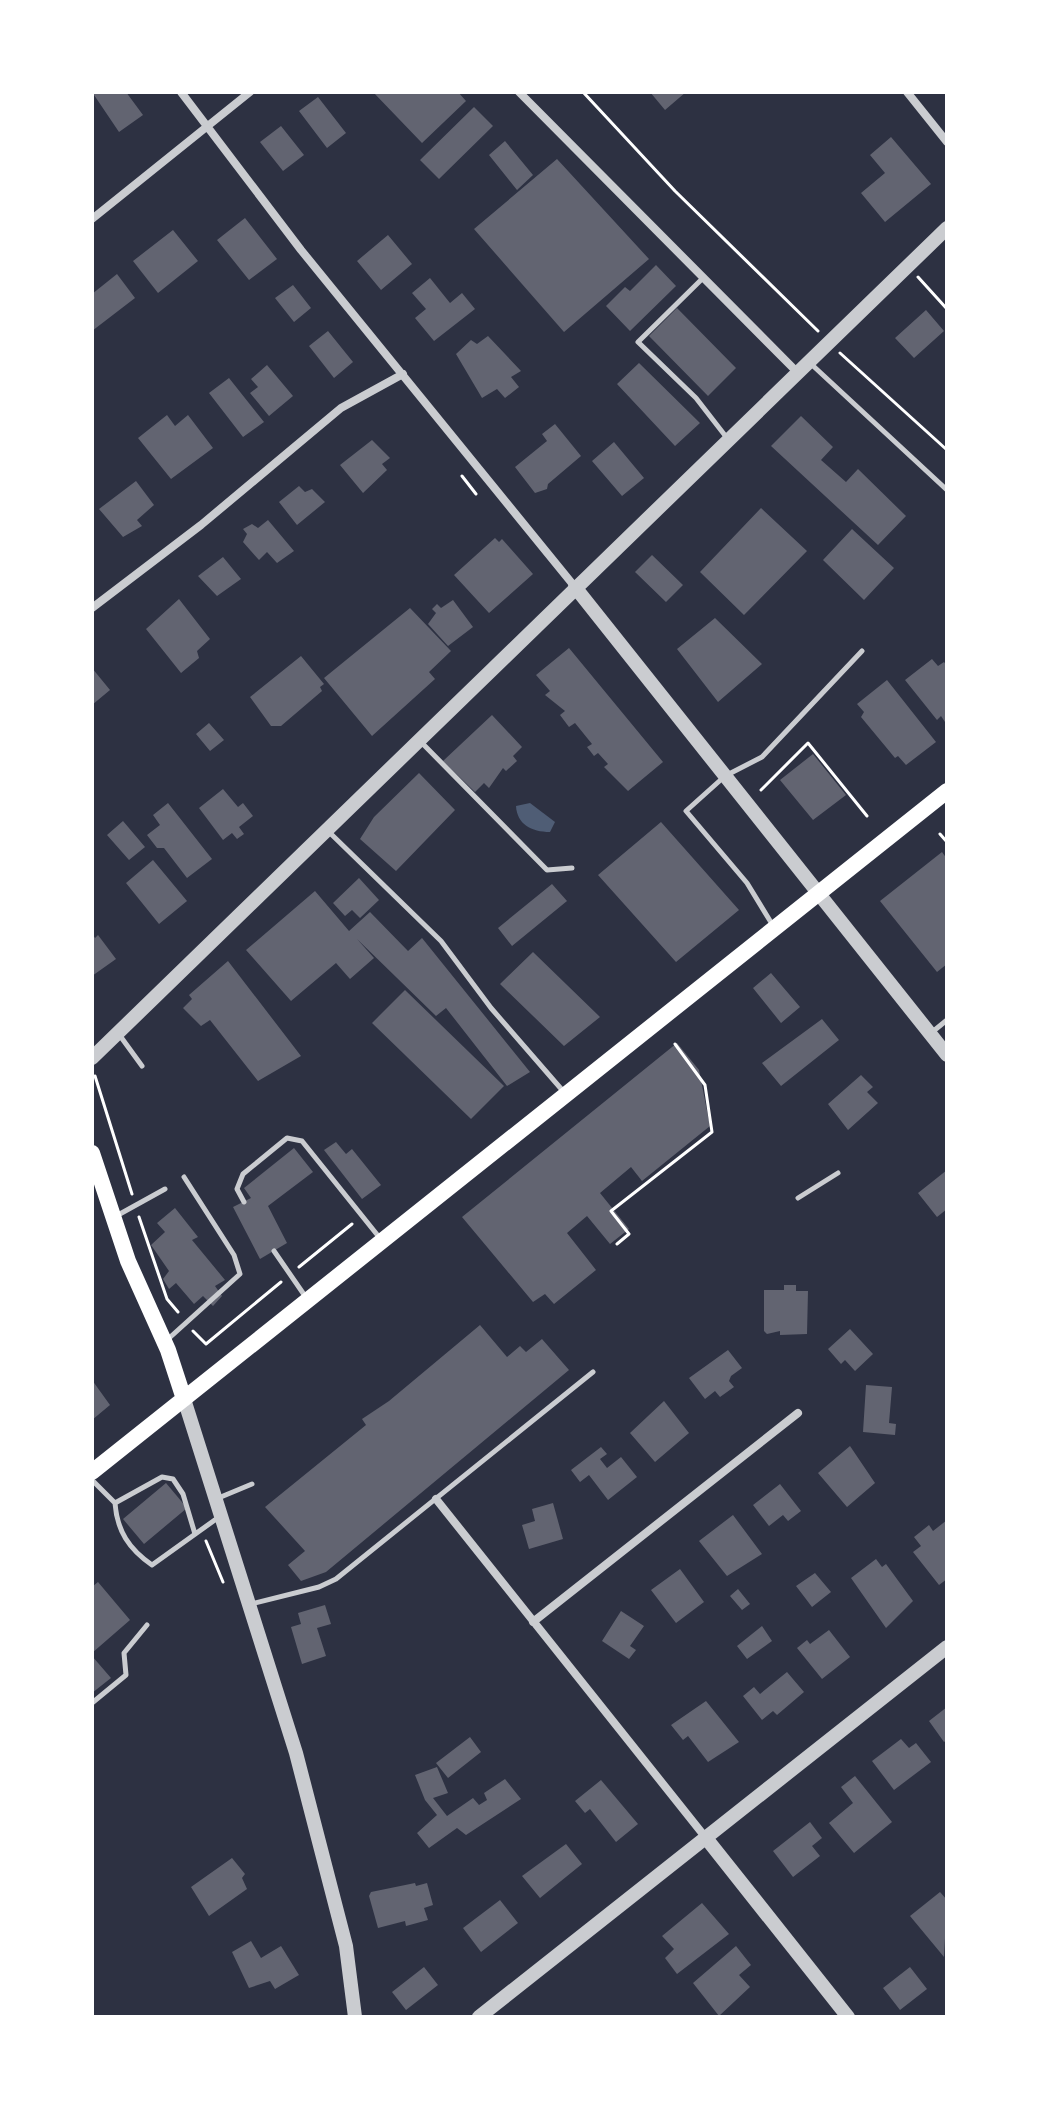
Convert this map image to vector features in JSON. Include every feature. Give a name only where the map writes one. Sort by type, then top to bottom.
[{"type":"main road","points":[[92,1472],[947,791]]},
{"type":"main road","points":[[92,1153],[98,1185],[114,1218],[139,1290],[164,1342],[184,1399]]},
{"type":"street","points":[[92,219],[250,92]]},
{"type":"street","points":[[519,92],[704,277],[802,366]]},
{"type":"street","points":[[907,92],[947,142]]},
{"type":"street","points":[[187,94],[207,127],[947,1055]]},
{"type":"street","points":[[92,1058],[947,228]]},
{"type":"street","points":[[92,608],[201,525],[341,408],[403,374]]},
{"type":"street","points":[[184,1399],[303,1778],[346,1946],[355,2017]]},
{"type":"street","points":[[533,1622],[798,1413]]},
{"type":"street","points":[[436,1499],[848,2017]]},
{"type":"street","points":[[479,2017],[947,1647]]},
{"type":"lane","points":[[704,277],[638,342],[696,398],[728,439]]},
{"type":"lane","points":[[802,366],[947,490]]},
{"type":"lane","points":[[775,928],[747,883],[686,811],[725,776],[762,757],[862,651]]},
{"type":"lane","points":[[419,741],[547,870],[572,868]]},
{"type":"lane","points":[[326,830],[441,941],[491,1008],[566,1095]]},
{"type":"lane","points":[[930,1034],[947,1020]]},
{"type":"lane","points":[[118,1033],[142,1066]]},
{"type":"lane","points":[[244,1202],[237,1189],[243,1174],[287,1138],[295,1138],[302,1141],[382,1241]]},
{"type":"lane","points":[[798,1198],[838,1173]]},
{"type":"lane","points":[[164,1342],[240,1274],[234,1255],[184,1177]]},
{"type":"lane","points":[[114,1218],[165,1189]]},
{"type":"lane","points":[[274,1251],[308,1299]]},
{"type":"lane","points":[[248,1605],[319,1587],[336,1579],[593,1372]]},
{"type":"lane","points":[[115,1503],[162,1477],[173,1479],[183,1494],[195,1534]]},
{"type":"lane","points":[[92,1480],[115,1503],[117,1521],[132,1551],[152,1565],[219,1517]]},
{"type":"lane","points":[[214,1500],[252,1484]]},
{"type":"lane","points":[[92,1703],[126,1675],[124,1653],[147,1625]]},
{"type":"path","points":[[583,92],[675,191],[828,341],[947,450]]},
{"type":"path","points":[[918,277],[947,309]]},
{"type":"path","points":[[462,476],[476,494]]},
{"type":"path","points":[[761,790],[808,743],[867,816]]},
{"type":"path","points":[[940,834],[947,842]]},
{"type":"path","points":[[617,1244],[629,1234],[611,1211],[712,1132],[705,1085],[675,1044]]},
{"type":"path","points":[[95,1076],[167,1299],[206,1344],[353,1224]]},
{"type":"path","points":[[202,1529],[227,1593]]},
{"type":"water","points":[[530,803],[555,822],[550,832],[531,829],[519,818],[516,806]]},
{"type":"building","points":[[92,92],[126,92],[143,115],[119,132]]},
{"type":"building","points":[[373,92],[458,92],[466,101],[422,143]]},
{"type":"building","points":[[650,92],[686,92],[665,110]]},
{"type":"building","points":[[318,97],[346,133],[327,148],[299,111]]},
{"type":"building","points":[[474,107],[493,126],[439,179],[420,160]]},
{"type":"building","points":[[281,126],[304,155],[283,171],[260,142]]},
{"type":"building","points":[[891,137],[931,184],[885,222],[861,193],[885,173],[870,155]]},
{"type":"building","points":[[505,141],[533,175],[517,190],[489,155]]},
{"type":"building","points":[[557,159],[649,259],[564,332],[474,229]]},
{"type":"building","points":[[245,218],[277,259],[249,280],[217,240]]},
{"type":"building","points":[[173,230],[198,261],[158,293],[133,261]]},
{"type":"building","points":[[388,235],[412,264],[381,290],[357,261]]},
{"type":"building","points":[[656,265],[676,286],[630,331],[606,306],[625,287],[630,291]]},
{"type":"building","points":[[117,274],[135,298],[92,331],[92,294]]},
{"type":"building","points":[[430,278],[450,303],[462,293],[475,309],[434,341],[415,318],[426,309],[412,293]]},
{"type":"building","points":[[293,285],[311,308],[294,322],[275,298]]},
{"type":"building","points":[[677,308],[736,368],[708,396],[649,336]]},
{"type":"building","points":[[926,310],[944,331],[914,358],[895,338]]},
{"type":"building","points":[[328,331],[353,362],[334,378],[309,346]]},
{"type":"building","points":[[488,336],[521,371],[511,377],[519,387],[505,398],[497,389],[482,398],[456,354],[471,340],[477,344]]},
{"type":"building","points":[[639,363],[700,423],[675,446],[617,384]]},
{"type":"building","points":[[267,365],[293,396],[269,416],[250,393],[258,387],[251,379]]},
{"type":"building","points":[[229,378],[264,422],[243,437],[209,393]]},
{"type":"building","points":[[167,415],[175,426],[188,415],[213,448],[171,479],[138,438]]},
{"type":"building","points":[[801,416],[833,447],[821,460],[846,482],[858,469],[906,516],[878,545],[771,446]]},
{"type":"building","points":[[555,424],[581,456],[548,484],[547,489],[535,493],[515,467],[547,441],[542,434]]},
{"type":"building","points":[[372,440],[390,458],[382,464],[387,470],[363,493],[340,465]]},
{"type":"building","points":[[614,442],[644,478],[622,496],[592,461]]},
{"type":"building","points":[[136,481],[154,505],[137,520],[142,526],[123,537],[99,509]]},
{"type":"building","points":[[299,486],[305,492],[312,489],[325,502],[297,525],[279,502]]},
{"type":"building","points":[[761,508],[807,551],[744,615],[700,572]]},
{"type":"building","points":[[268,520],[294,551],[277,563],[267,552],[259,560],[243,542],[247,534],[243,529],[252,524],[258,528]]},
{"type":"building","points":[[852,529],[894,568],[864,600],[823,560]]},
{"type":"building","points":[[495,538],[499,542],[502,539],[533,574],[489,613],[454,575]]},
{"type":"building","points":[[652,555],[683,585],[666,602],[635,572]]},
{"type":"building","points":[[223,557],[241,579],[217,596],[198,576]]},
{"type":"building","points":[[179,599],[210,639],[197,651],[199,658],[181,673],[146,629]]},
{"type":"building","points":[[453,600],[473,627],[448,646],[428,624],[436,613],[432,609],[437,604],[441,608]]},
{"type":"building","points":[[410,608],[451,651],[429,672],[435,679],[372,736],[324,678]]},
{"type":"building","points":[[715,618],[762,664],[718,702],[677,649]]},
{"type":"building","points":[[569,648],[663,762],[628,791],[604,767],[608,764],[598,753],[594,756],[587,747],[592,744],[575,723],[569,727],[560,715],[565,711],[545,695],[550,691],[536,675]]},
{"type":"building","points":[[301,656],[324,684],[320,687],[322,691],[281,726],[271,726],[250,697]]},
{"type":"building","points":[[932,659],[938,666],[944,662],[947,666],[947,725],[941,716],[937,720],[905,680]]},
{"type":"building","points":[[92,668],[110,690],[92,705]]},
{"type":"building","points":[[887,680],[936,742],[906,765],[898,756],[895,758],[861,717],[864,712],[857,704]]},
{"type":"building","points":[[492,715],[522,747],[513,756],[517,761],[506,771],[503,768],[489,788],[484,783],[475,792],[443,761]]},
{"type":"building","points":[[209,723],[224,740],[210,751],[196,734]]},
{"type":"building","points":[[813,754],[846,795],[813,820],[780,780]]},
{"type":"building","points":[[419,773],[455,810],[396,871],[360,839],[374,817]]},
{"type":"building","points":[[223,789],[238,807],[243,803],[253,816],[239,827],[244,834],[237,839],[232,833],[223,840],[199,808]]},
{"type":"building","points":[[168,803],[212,859],[187,878],[164,848],[157,848],[147,835],[160,825],[153,815]]},
{"type":"building","points":[[123,821],[145,847],[129,860],[107,835]]},
{"type":"building","points":[[661,822],[739,910],[676,962],[598,875]]},
{"type":"building","points":[[942,852],[947,859],[947,964],[937,972],[880,901]]},
{"type":"building","points":[[153,860],[187,901],[159,924],[126,883]]},
{"type":"building","points":[[359,878],[379,900],[360,918],[352,910],[345,916],[333,903]]},
{"type":"building","points":[[552,884],[567,901],[512,946],[498,928]]},
{"type":"building","points":[[315,891],[349,931],[370,912],[408,951],[422,938],[530,1072],[507,1086],[446,1008],[436,1016],[357,939],[374,958],[350,979],[336,963],[291,1001],[246,950]]},
{"type":"building","points":[[92,934],[95,938],[98,935],[116,959],[92,976]]},
{"type":"building","points":[[533,952],[600,1017],[564,1046],[500,984]]},
{"type":"building","points":[[228,961],[301,1056],[258,1081],[210,1020],[201,1026],[183,1008],[192,999],[189,995]]},
{"type":"building","points":[[771,973],[800,1007],[781,1023],[753,988]]},
{"type":"building","points":[[405,990],[504,1086],[471,1119],[372,1023]]},
{"type":"building","points":[[822,1019],[839,1040],[781,1086],[762,1063]]},
{"type":"building","points":[[677,1043],[699,1070],[710,1126],[642,1181],[631,1167],[600,1193],[629,1229],[610,1244],[587,1216],[567,1233],[596,1270],[554,1304],[545,1294],[533,1302],[462,1217]]},
{"type":"building","points":[[861,1075],[873,1087],[867,1092],[878,1103],[848,1130],[828,1104]]},
{"type":"building","points":[[336,1142],[346,1154],[352,1149],[381,1185],[362,1199],[324,1150]]},
{"type":"building","points":[[294,1148],[313,1172],[268,1206],[287,1243],[260,1259],[233,1207],[251,1198],[244,1188]]},
{"type":"building","points":[[947,1170],[947,1209],[937,1217],[918,1193]]},
{"type":"building","points":[[175,1208],[198,1237],[192,1240],[225,1280],[215,1286],[222,1296],[213,1306],[203,1296],[194,1304],[176,1283],[169,1289],[163,1279],[169,1271],[151,1245],[165,1232],[157,1223]]},
{"type":"building","points":[[784,1285],[796,1285],[796,1291],[808,1291],[807,1334],[780,1335],[780,1331],[767,1334],[764,1331],[764,1290],[784,1290]]},
{"type":"building","points":[[480,1325],[507,1357],[520,1346],[526,1352],[542,1339],[569,1370],[326,1572],[301,1581],[288,1565],[305,1551],[265,1507],[366,1425],[362,1419],[389,1401]]},
{"type":"building","points":[[850,1329],[873,1354],[855,1371],[845,1360],[841,1364],[828,1349]]},
{"type":"building","points":[[728,1350],[742,1368],[731,1376],[729,1381],[734,1387],[720,1397],[715,1391],[705,1399],[689,1378]]},
{"type":"building","points":[[92,1380],[110,1405],[92,1420]]},
{"type":"building","points":[[866,1385],[892,1387],[889,1423],[896,1424],[895,1435],[863,1432]]},
{"type":"building","points":[[664,1401],[689,1433],[655,1462],[630,1433]]},
{"type":"building","points":[[850,1446],[875,1483],[847,1507],[818,1473]]},
{"type":"building","points":[[601,1447],[607,1454],[600,1459],[607,1468],[621,1457],[637,1477],[608,1500],[589,1475],[580,1482],[571,1470]]},
{"type":"building","points":[[166,1483],[187,1508],[144,1544],[123,1519]]},
{"type":"building","points":[[780,1484],[801,1511],[788,1521],[783,1515],[769,1526],[753,1505]]},
{"type":"building","points":[[553,1503],[563,1539],[529,1549],[522,1525],[535,1521],[532,1509]]},
{"type":"building","points":[[733,1515],[762,1554],[727,1576],[699,1541]]},
{"type":"building","points":[[947,1520],[947,1579],[939,1585],[913,1552],[921,1546],[914,1537],[929,1525],[933,1531]]},
{"type":"building","points":[[876,1559],[882,1567],[886,1564],[913,1601],[886,1628],[851,1578]]},
{"type":"building","points":[[680,1569],[704,1602],[676,1623],[651,1590]]},
{"type":"building","points":[[815,1573],[831,1592],[812,1607],[796,1586]]},
{"type":"building","points":[[98,1582],[130,1620],[92,1653],[92,1587]]},
{"type":"building","points":[[738,1589],[750,1604],[742,1610],[730,1596]]},
{"type":"building","points":[[325,1605],[331,1624],[317,1628],[326,1656],[302,1664],[291,1627],[301,1624],[298,1613]]},
{"type":"building","points":[[621,1611],[644,1626],[630,1646],[636,1650],[629,1659],[602,1641]]},
{"type":"building","points":[[762,1626],[772,1641],[747,1659],[737,1646]]},
{"type":"building","points":[[829,1630],[850,1657],[822,1679],[797,1648],[807,1640],[810,1644]]},
{"type":"building","points":[[92,1656],[111,1678],[92,1693]]},
{"type":"building","points":[[787,1672],[804,1692],[777,1715],[773,1711],[762,1720],[743,1696],[754,1687],[760,1694]]},
{"type":"building","points":[[706,1701],[739,1742],[708,1762],[688,1736],[683,1740],[671,1725]]},
{"type":"building","points":[[947,1707],[947,1740],[944,1742],[929,1721]]},
{"type":"building","points":[[470,1737],[481,1752],[448,1778],[436,1763]]},
{"type":"building","points":[[901,1739],[909,1748],[916,1743],[931,1762],[894,1790],[872,1761]]},
{"type":"building","points":[[437,1767],[448,1793],[433,1798],[447,1816],[473,1798],[479,1805],[487,1800],[484,1793],[505,1779],[521,1799],[466,1835],[457,1828],[429,1848],[417,1833],[437,1815],[425,1800],[415,1775]]},
{"type":"building","points":[[855,1776],[892,1822],[854,1853],[829,1823],[853,1803],[841,1787]]},
{"type":"building","points":[[601,1780],[638,1824],[616,1842],[590,1809],[585,1813],[575,1801]]},
{"type":"building","points":[[810,1822],[822,1838],[812,1846],[820,1856],[793,1877],[773,1851]]},
{"type":"building","points":[[566,1844],[582,1864],[540,1898],[522,1876]]},
{"type":"building","points":[[232,1858],[245,1874],[242,1878],[247,1889],[209,1916],[191,1887]]},
{"type":"building","points":[[415,1883],[416,1886],[427,1883],[433,1905],[424,1908],[428,1920],[406,1926],[405,1921],[378,1928],[369,1896],[371,1892]]},
{"type":"building","points":[[940,1892],[947,1900],[944,1957],[910,1916]]},
{"type":"building","points":[[500,1900],[518,1923],[481,1952],[463,1928]]},
{"type":"building","points":[[702,1903],[729,1934],[677,1974],[665,1958],[674,1949],[662,1936]]},
{"type":"building","points":[[251,1941],[261,1958],[281,1946],[299,1975],[275,1989],[270,1981],[249,1988],[232,1952]]},
{"type":"building","points":[[736,1946],[751,1965],[739,1975],[750,1987],[719,2016],[693,1983]]},
{"type":"building","points":[[424,1967],[438,1985],[406,2010],[392,1992]]},
{"type":"building","points":[[910,1967],[927,1989],[900,2010],[883,1988]]}]
